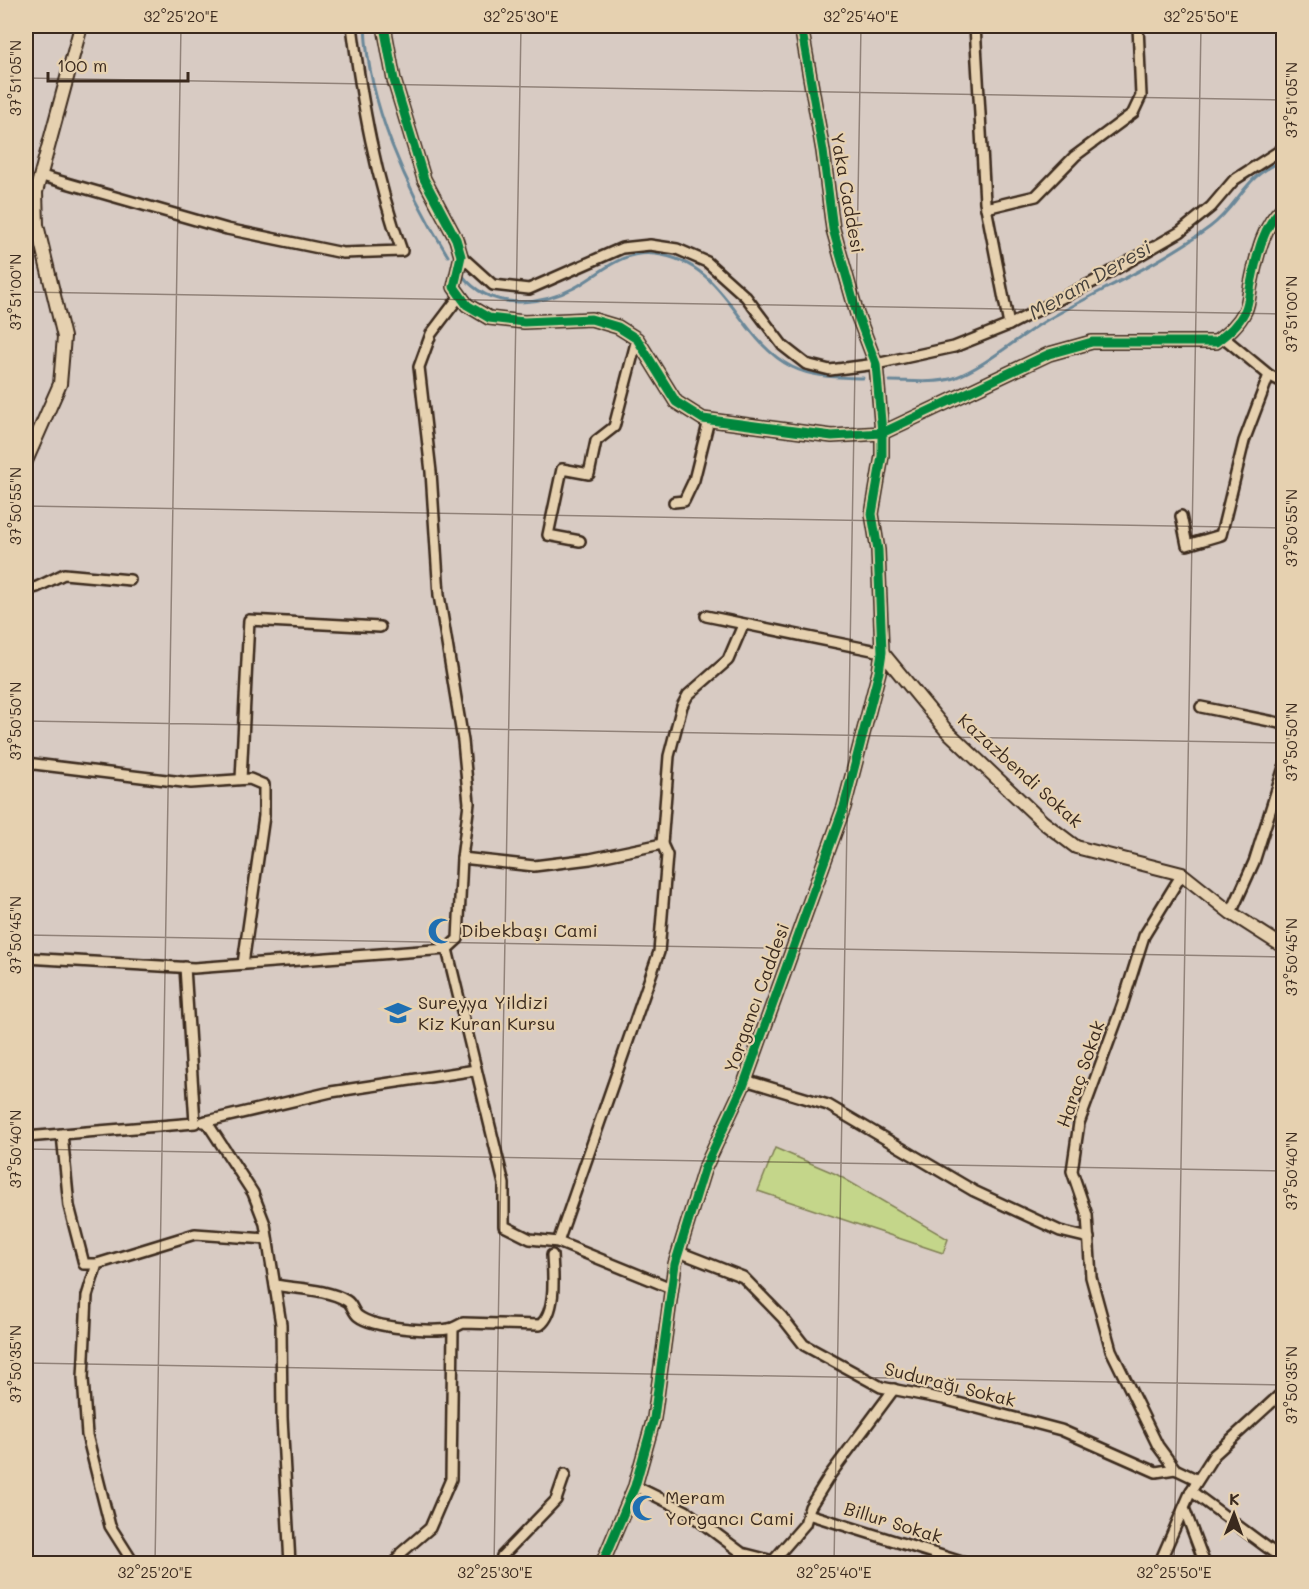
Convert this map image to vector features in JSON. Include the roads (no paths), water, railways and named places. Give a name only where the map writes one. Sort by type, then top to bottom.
[{"type":"street","points":[[74,26],[76,48]]},
{"type":"street","points":[[26,461],[60,384],[64,338],[37,225],[36,192],[81,26]]},
{"type":"street","points":[[42,176],[227,229],[331,251],[343,253],[402,251],[390,219],[363,112],[352,26]]},
{"type":"street","points":[[384,26],[394,80],[424,179],[456,239],[461,256],[454,287],[459,297],[475,312],[489,318],[525,322],[591,319],[618,327],[637,339],[676,402],[709,420],[832,436],[882,433],[1049,354],[1092,342],[1216,342],[1233,330],[1245,310],[1265,233],[1277,213],[1284,207]]},
{"type":"street","name":"Yaka Caddesi","points":[[801,26],[823,151],[833,229],[857,314],[876,364],[882,433]]},
{"type":"street","points":[[975,26],[986,208],[1009,324]]},
{"type":"street","points":[[986,208],[1036,196],[1076,156],[1134,112],[1140,96],[1137,26]]},
{"type":"street","points":[[461,256],[493,285],[529,290],[622,248],[650,245],[677,249],[707,262],[746,297],[783,346],[806,364],[830,370],[876,364],[954,347],[1009,324],[1095,281],[1180,232],[1211,207],[1234,180],[1284,148]]},
{"type":"street","points":[[26,958],[185,967],[447,949],[458,939],[462,858],[469,803],[463,741],[439,595],[431,472],[419,367],[431,334],[459,297]]},
{"type":"street","points":[[1223,337],[1269,375],[1284,383]]},
{"type":"street","points":[[580,541],[548,535],[562,469],[589,474],[596,441],[614,427],[637,339]]},
{"type":"street","points":[[1181,516],[1187,545],[1221,535],[1244,441],[1269,375]]},
{"type":"street","points":[[674,502],[684,501],[694,480],[709,420]]},
{"type":"street","name":"Yorgancı Caddesi","points":[[602,1563],[635,1486],[654,1418],[671,1288],[679,1251],[704,1170],[745,1080],[844,807],[879,672],[882,652],[878,550],[872,514],[882,456],[882,433]]},
{"type":"street","points":[[26,590],[64,574],[130,580]]},
{"type":"street","points":[[706,616],[882,652]]},
{"type":"street","points":[[241,779],[249,620],[380,627]]},
{"type":"street","points":[[558,1242],[659,952],[667,855],[662,844],[669,756],[682,706],[688,696],[728,660],[743,625]]},
{"type":"street","name":"Kazazbendi Sokak","points":[[882,652],[946,730],[1043,822],[1076,847],[1182,873],[1231,913],[1284,947]]},
{"type":"street","points":[[1201,707],[1284,724]]},
{"type":"street","points":[[26,763],[191,783],[250,778],[264,785],[264,816],[243,964]]},
{"type":"street","points":[[1231,913],[1254,862],[1284,767]]},
{"type":"street","points":[[462,858],[534,866],[590,859],[662,844]]},
{"type":"street","name":"Haraç Sokak","points":[[1182,873],[1144,936],[1078,1124],[1072,1171],[1087,1215],[1091,1277],[1111,1350],[1158,1446],[1175,1469],[1196,1479]]},
{"type":"street","points":[[447,949],[504,1184],[504,1226],[530,1239],[558,1242],[671,1288]]},
{"type":"street","points":[[185,967],[195,1124]]},
{"type":"street","points":[[26,1137],[195,1124],[331,1092],[476,1070]]},
{"type":"street","points":[[745,1080],[828,1105],[974,1191],[1060,1231],[1089,1238]]},
{"type":"street","points":[[206,1121],[253,1192],[265,1224],[281,1324],[282,1418],[290,1563]]},
{"type":"street","points":[[62,1134],[69,1206],[84,1264],[97,1264],[195,1234],[267,1239]]},
{"type":"street","name":"Sudurağı Sokak","points":[[679,1251],[743,1277],[782,1317],[804,1345],[881,1387],[943,1399],[1061,1431],[1156,1472],[1175,1469]]},
{"type":"street","points":[[275,1286],[325,1293],[349,1302],[357,1316],[372,1322],[417,1331],[453,1328],[462,1323],[540,1325],[548,1314],[553,1282],[552,1255]]},
{"type":"street","points":[[97,1264],[87,1296],[83,1378],[87,1435],[110,1526],[134,1563]]},
{"type":"street","points":[[395,1563],[401,1553],[430,1528],[451,1479],[453,1328]]},
{"type":"street","points":[[635,1486],[645,1488],[686,1511],[742,1553],[773,1561],[805,1524],[808,1514],[830,1475],[894,1389]]},
{"type":"street","points":[[1159,1563],[1196,1479],[1214,1455],[1284,1391]]},
{"type":"street","points":[[500,1563],[502,1556],[556,1500],[565,1474]]},
{"type":"street","points":[[1191,1491],[1284,1560]]},
{"type":"street","points":[[1184,1508],[1204,1563]]},
{"type":"street","name":"Billur Sokak","points":[[808,1514],[968,1563]]},
{"type":"street","points":[[26,1549],[29,1563]]},
{"type":"street","points":[[742,1553],[742,1563]]},
{"type":"waterway","name":"Meram Deresi","points":[[365,26],[373,86],[392,146],[418,203],[448,256]]},
{"type":"waterway","name":"Meram Deresi","points":[[890,381],[946,380],[978,367],[1047,320],[1151,265],[1191,240],[1220,218],[1260,174],[1284,161]]},
{"type":"waterway","name":"Meram Deresi","points":[[462,275],[473,286],[500,300],[530,301],[545,299],[574,288],[621,259],[655,254],[679,260],[699,271],[715,286],[773,355],[800,371],[818,375],[863,378]]},
{"type":"place","name":"Dibekbaşı Cami","points":[[441,931]]},
{"type":"place","name":"Sureyya Yildizi Kiz Kuran Kursu","points":[[398,1013]]},
{"type":"place","name":"Meram Yorgancı Cami","points":[[645,1508]]}]
